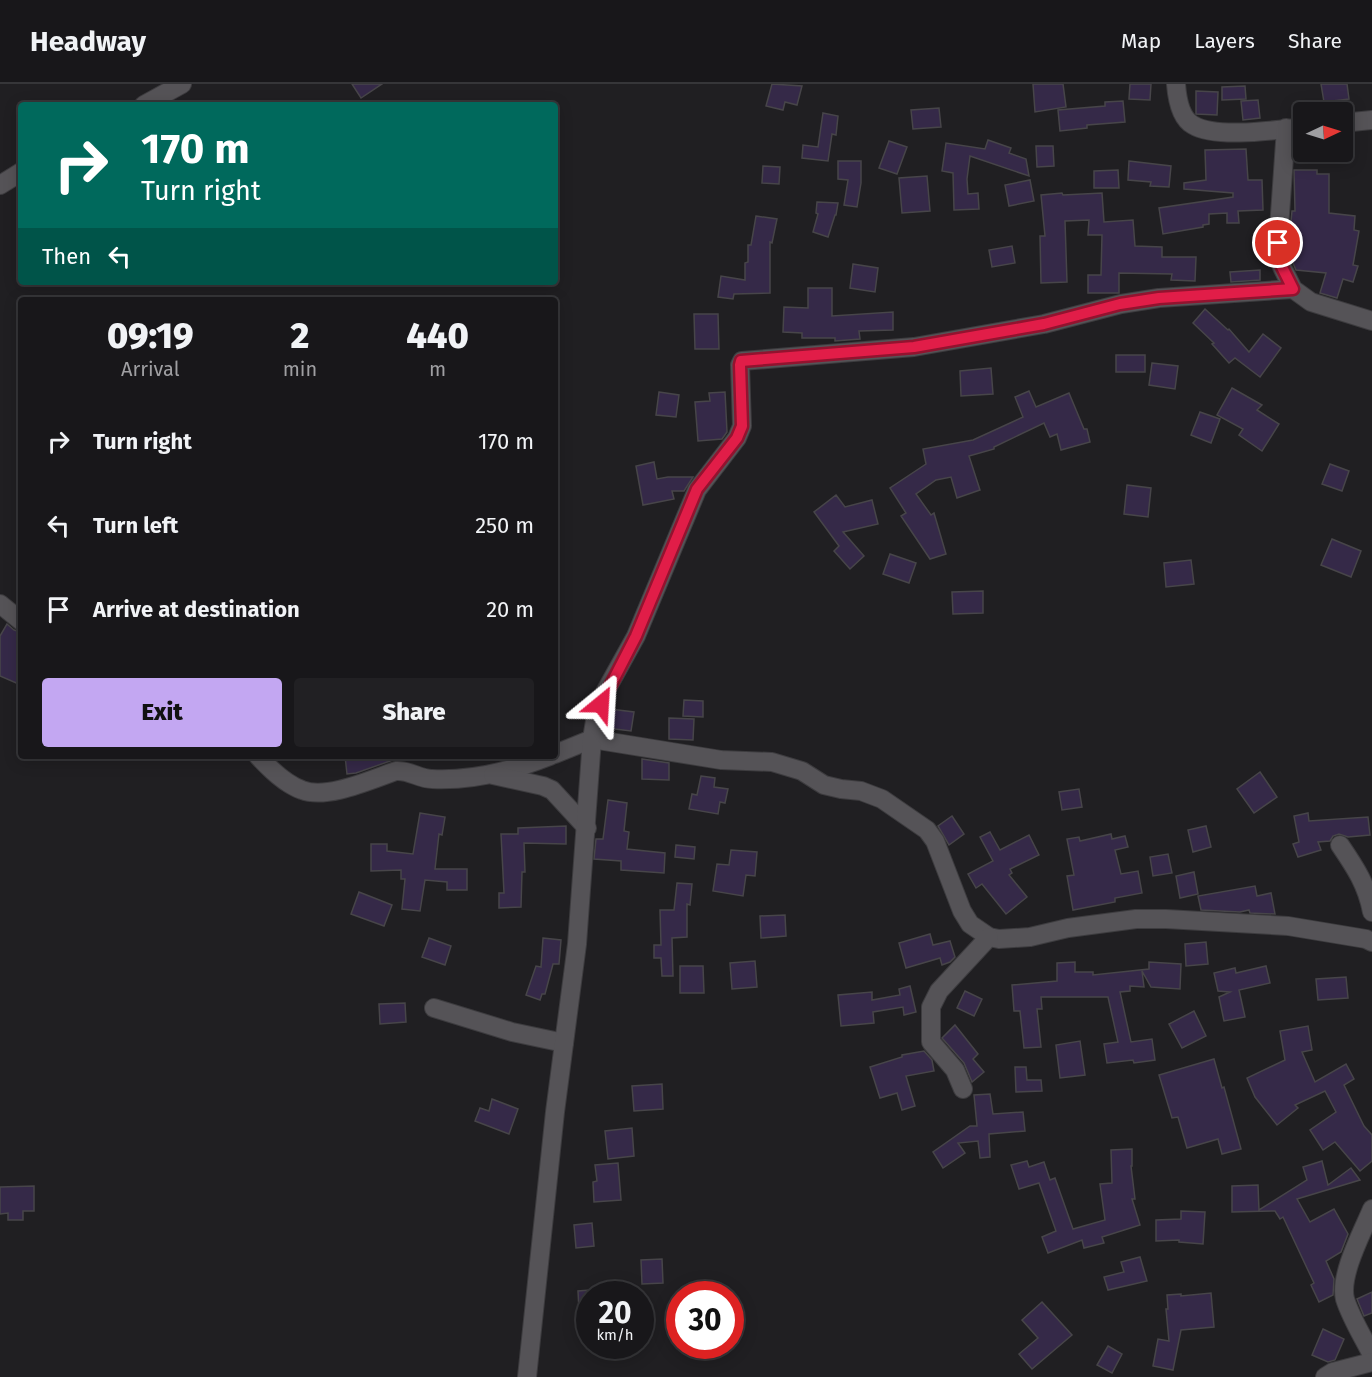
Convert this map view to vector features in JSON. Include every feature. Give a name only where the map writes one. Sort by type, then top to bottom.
[{"type":"street","points":[[149,102],[182,84]]},
{"type":"street","points":[[1176,84],[1177,102],[1191,124],[1212,133],[1293,128]]},
{"type":"street","points":[[1353,122],[1372,120]]},
{"type":"street","points":[[1293,142],[1278,243],[1282,267],[1293,289],[1311,302],[1372,321]]},
{"type":"street","points":[[0,185],[18,174]]},
{"type":"street","points":[[527,1377],[555,1112],[577,944],[592,739],[596,715],[605,692],[636,636],[697,489],[737,438],[742,426],[741,361],[914,347],[1044,324],[1120,304],[1159,298],[1293,289]]},
{"type":"street","points":[[0,604],[18,619]]},
{"type":"street","points":[[558,753],[592,739],[721,760],[772,762],[802,771],[825,785],[861,791],[882,799],[927,830],[935,841],[962,911],[970,924],[989,937],[999,939],[1030,937],[1068,928],[1136,919],[1156,919],[1288,926],[1366,939],[1372,942]]},
{"type":"street","points":[[261,759],[274,772],[300,790],[313,793],[333,791],[396,771],[406,770],[428,779],[450,780],[491,775],[541,759]]},
{"type":"street","points":[[491,775],[552,790],[560,796],[587,828]]},
{"type":"street","points":[[1340,845],[1363,880],[1369,894],[1372,912]]},
{"type":"street","points":[[963,1089],[955,1070],[931,1042],[931,1007],[939,991],[989,937]]},
{"type":"street","points":[[434,1008],[512,1032],[564,1043]]},
{"type":"street","points":[[1372,1209],[1349,1267],[1345,1298],[1372,1355]]},
{"type":"street","points":[[1325,1377],[1333,1372],[1372,1362]]},
{"type":"building","points":[[352,84],[382,84],[361,98]]},
{"type":"building","points":[[772,84],[802,86],[797,105],[785,102],[783,110],[766,106]]},
{"type":"building","points":[[1033,84],[1063,84],[1066,107],[1035,112]]},
{"type":"building","points":[[1130,84],[1151,84],[1150,100],[1129,99]]},
{"type":"building","points":[[1321,84],[1347,84],[1349,99],[1324,102]]},
{"type":"building","points":[[1245,86],[1246,99],[1222,100],[1222,87]]},
{"type":"building","points":[[1196,91],[1218,92],[1217,115],[1196,114]]},
{"type":"building","points":[[1258,100],[1260,118],[1243,120],[1241,101]]},
{"type":"building","points":[[1123,101],[1125,122],[1087,125],[1087,128],[1060,131],[1058,110],[1105,106],[1105,102]]},
{"type":"building","points":[[939,108],[941,127],[913,129],[911,110]]},
{"type":"building","points":[[823,113],[838,116],[836,135],[832,134],[828,161],[802,158],[803,145],[818,147]]},
{"type":"building","points":[[988,140],[1011,148],[1009,153],[1026,159],[1029,176],[970,156],[968,194],[978,193],[979,209],[954,210],[953,173],[942,171],[946,143],[985,149]]},
{"type":"building","points":[[889,141],[907,147],[897,174],[879,168]]},
{"type":"building","points":[[1036,146],[1053,146],[1054,166],[1037,167]]},
{"type":"building","points":[[1246,149],[1248,180],[1262,180],[1263,210],[1238,211],[1239,223],[1227,223],[1227,213],[1209,214],[1209,224],[1203,227],[1163,234],[1159,208],[1233,197],[1233,193],[1184,189],[1184,183],[1206,180],[1205,150]]},
{"type":"building","points":[[838,161],[861,161],[861,183],[857,207],[844,205],[848,180],[838,179]]},
{"type":"building","points":[[1129,161],[1171,166],[1169,187],[1150,186],[1151,182],[1128,180]]},
{"type":"building","points":[[763,166],[780,167],[779,184],[762,183]]},
{"type":"building","points":[[1118,170],[1119,188],[1094,188],[1094,171]]},
{"type":"building","points":[[1294,170],[1317,170],[1317,174],[1329,174],[1329,213],[1355,216],[1354,230],[1359,231],[1353,265],[1358,266],[1353,282],[1343,279],[1337,298],[1320,293],[1326,273],[1296,270],[1293,263],[1289,242],[1292,211],[1295,211]]},
{"type":"building","points":[[927,176],[930,211],[902,213],[899,178]]},
{"type":"building","points":[[1030,180],[1034,201],[1009,206],[1005,185]]},
{"type":"building","points":[[1062,193],[1063,195],[1102,193],[1104,222],[1133,220],[1135,246],[1162,247],[1162,257],[1196,257],[1195,281],[1171,280],[1172,274],[1119,273],[1119,293],[1088,293],[1088,275],[1101,275],[1102,235],[1088,235],[1089,220],[1065,221],[1067,282],[1041,283],[1040,236],[1045,236],[1041,195]]},
{"type":"building","points":[[817,202],[838,203],[828,237],[813,232],[818,214],[816,213]]},
{"type":"building","points":[[756,216],[777,219],[772,243],[770,242],[770,293],[734,294],[733,299],[718,297],[721,276],[745,280],[748,245],[751,245]]},
{"type":"building","points":[[1012,246],[1015,263],[992,267],[989,250]]},
{"type":"building","points":[[853,264],[878,268],[875,292],[850,288]]},
{"type":"building","points":[[1260,270],[1260,280],[1231,282],[1230,272]]},
{"type":"building","points":[[808,288],[832,288],[832,316],[893,312],[893,330],[859,331],[860,339],[835,341],[835,338],[802,338],[802,333],[783,332],[784,307],[808,308]]},
{"type":"building","points":[[1205,309],[1229,329],[1249,352],[1263,334],[1281,348],[1260,377],[1235,358],[1229,363],[1212,344],[1214,343],[1193,323]]},
{"type":"building","points":[[694,314],[718,314],[719,349],[695,349]]},
{"type":"building","points":[[1116,355],[1145,355],[1145,372],[1116,372]]},
{"type":"building","points":[[1152,363],[1178,366],[1175,389],[1149,385]]},
{"type":"building","points":[[991,368],[993,394],[961,396],[960,371]]},
{"type":"building","points":[[1232,388],[1262,405],[1257,410],[1279,424],[1262,451],[1239,435],[1243,429],[1217,415]]},
{"type":"building","points":[[1029,391],[1036,407],[1069,393],[1084,429],[1087,429],[1090,442],[1061,450],[1057,434],[1050,437],[1044,423],[994,449],[969,456],[980,490],[957,498],[951,477],[936,480],[916,494],[931,515],[934,513],[946,554],[930,559],[901,516],[906,513],[890,488],[926,464],[923,449],[973,440],[1023,417],[1015,397]]},
{"type":"building","points":[[659,392],[679,395],[676,417],[656,415]]},
{"type":"building","points":[[725,392],[727,432],[722,439],[698,441],[695,402],[710,401],[709,393]]},
{"type":"building","points":[[1200,412],[1220,419],[1211,443],[1191,435]]},
{"type":"building","points":[[654,462],[657,479],[693,477],[684,491],[672,491],[674,499],[643,505],[636,466]]},
{"type":"building","points":[[1330,464],[1349,471],[1342,491],[1322,484]]},
{"type":"building","points":[[1127,485],[1151,488],[1148,517],[1124,514]]},
{"type":"building","points":[[836,495],[845,507],[872,500],[878,524],[843,532],[864,556],[850,569],[834,551],[839,546],[814,512]]},
{"type":"building","points":[[1332,539],[1361,551],[1351,577],[1321,565]]},
{"type":"building","points":[[890,554],[916,563],[909,583],[883,574]]},
{"type":"building","points":[[1191,560],[1194,584],[1166,587],[1164,563]]},
{"type":"building","points":[[983,591],[983,613],[953,614],[952,592]]},
{"type":"building","points":[[7,624],[18,631],[18,684],[0,676],[0,636]]},
{"type":"building","points":[[684,700],[703,701],[703,717],[683,716]]},
{"type":"building","points":[[610,709],[634,712],[631,731],[607,728]]},
{"type":"building","points":[[669,718],[694,719],[693,740],[669,739]]},
{"type":"building","points":[[345,759],[393,759],[356,773],[347,774]]},
{"type":"building","points":[[642,759],[669,763],[669,780],[642,779]]},
{"type":"building","points":[[1260,772],[1277,797],[1254,813],[1237,789]]},
{"type":"building","points":[[701,776],[715,778],[714,787],[728,789],[725,803],[720,802],[718,814],[689,809],[692,794],[697,795]]},
{"type":"building","points":[[1079,789],[1082,807],[1062,810],[1059,792]]},
{"type":"building","points":[[608,800],[627,803],[624,831],[629,832],[627,849],[665,853],[664,873],[621,870],[621,861],[594,859],[596,839],[603,839]]},
{"type":"building","points":[[420,813],[445,817],[442,835],[439,834],[435,869],[467,869],[467,890],[447,890],[447,882],[425,880],[420,911],[402,909],[405,879],[401,879],[401,870],[371,871],[371,844],[387,844],[387,851],[413,854]]},
{"type":"building","points":[[1308,813],[1309,821],[1368,817],[1370,835],[1348,837],[1339,834],[1333,836],[1330,841],[1318,842],[1321,850],[1298,857],[1293,844],[1299,842],[1294,816]]},
{"type":"building","points":[[952,816],[964,834],[949,845],[938,826]]},
{"type":"building","points":[[566,826],[566,844],[524,843],[525,872],[522,872],[521,907],[499,908],[499,893],[504,893],[501,834],[518,834],[518,828]]},
{"type":"building","points":[[1206,826],[1211,847],[1193,852],[1188,830]]},
{"type":"building","points":[[990,832],[1000,850],[1029,835],[1039,855],[1010,869],[1012,873],[1009,875],[1027,897],[1006,914],[982,884],[976,888],[968,874],[993,861],[980,837]]},
{"type":"building","points":[[1111,834],[1112,839],[1125,836],[1128,847],[1115,850],[1121,874],[1138,871],[1142,893],[1115,898],[1115,902],[1073,910],[1067,876],[1074,875],[1067,839],[1079,837],[1080,841]]},
{"type":"building","points":[[676,845],[695,847],[694,859],[675,857]]},
{"type":"building","points":[[731,850],[757,852],[755,876],[746,875],[743,896],[713,891],[717,864],[729,865]]},
{"type":"building","points":[[1168,854],[1172,873],[1153,876],[1150,857]]},
{"type":"building","points":[[1194,872],[1198,894],[1180,898],[1176,876]]},
{"type":"building","points":[[677,883],[692,884],[690,905],[687,904],[687,937],[672,938],[673,976],[662,976],[661,958],[654,958],[654,945],[661,945],[660,910],[674,910]]},
{"type":"building","points":[[1255,886],[1257,896],[1271,893],[1275,914],[1250,913],[1249,910],[1240,912],[1201,910],[1198,896]]},
{"type":"building","points":[[359,892],[392,905],[384,926],[351,914]]},
{"type":"building","points":[[785,915],[786,936],[761,938],[760,916]]},
{"type":"building","points":[[930,934],[933,945],[950,941],[955,957],[942,965],[940,958],[906,968],[899,943]]},
{"type":"building","points":[[429,938],[451,946],[445,965],[422,957]]},
{"type":"building","points":[[543,938],[561,940],[559,964],[553,964],[545,994],[542,994],[540,1000],[526,995],[536,966],[541,967]]},
{"type":"building","points":[[1206,942],[1208,964],[1186,966],[1185,944]]},
{"type":"building","points":[[755,961],[757,987],[732,989],[730,963]]},
{"type":"building","points":[[1075,962],[1075,972],[1093,972],[1093,975],[1149,969],[1149,962],[1181,964],[1180,989],[1151,987],[1142,971],[1144,987],[1130,986],[1130,991],[1120,992],[1131,1042],[1152,1039],[1155,1060],[1107,1063],[1104,1044],[1118,1042],[1108,997],[1041,997],[1042,1009],[1037,1009],[1041,1047],[1024,1048],[1020,1011],[1014,1011],[1012,985],[1057,981],[1057,963]]},
{"type":"building","points":[[680,966],[703,966],[704,993],[680,993]]},
{"type":"building","points":[[1266,966],[1270,983],[1239,990],[1245,1017],[1224,1021],[1219,997],[1230,992],[1218,991],[1214,973],[1235,968],[1236,973]]},
{"type":"building","points":[[1346,977],[1348,998],[1318,1000],[1316,979]]},
{"type":"building","points":[[910,986],[916,1012],[904,1015],[903,1007],[873,1012],[874,1023],[841,1026],[838,995],[872,992],[872,1000],[900,995],[899,989]]},
{"type":"building","points":[[965,991],[982,999],[974,1016],[957,1008]]},
{"type":"building","points":[[405,1003],[406,1022],[380,1024],[379,1004]]},
{"type":"building","points":[[1194,1011],[1206,1036],[1182,1048],[1169,1024]]},
{"type":"building","points":[[955,1025],[978,1054],[973,1059],[984,1072],[972,1082],[964,1063],[942,1038]]},
{"type":"building","points":[[1308,1026],[1312,1050],[1302,1052],[1315,1082],[1346,1064],[1354,1079],[1344,1085],[1364,1126],[1372,1135],[1372,1161],[1360,1171],[1335,1142],[1323,1150],[1310,1130],[1336,1112],[1325,1091],[1295,1105],[1298,1108],[1277,1125],[1255,1097],[1247,1078],[1285,1060],[1280,1031]]},
{"type":"building","points":[[1080,1041],[1085,1075],[1060,1078],[1056,1045]]},
{"type":"building","points":[[924,1051],[932,1060],[934,1071],[906,1076],[915,1106],[902,1110],[897,1093],[880,1098],[870,1067],[902,1057],[902,1055]]},
{"type":"building","points":[[1214,1059],[1241,1149],[1222,1154],[1218,1139],[1187,1148],[1178,1117],[1172,1118],[1159,1075]]},
{"type":"building","points":[[1015,1067],[1026,1067],[1027,1080],[1041,1080],[1042,1091],[1016,1092]]},
{"type":"building","points":[[662,1084],[663,1109],[634,1111],[632,1086]]},
{"type":"building","points":[[990,1094],[993,1114],[1023,1112],[1025,1131],[989,1134],[990,1157],[980,1158],[978,1141],[958,1143],[965,1153],[943,1168],[933,1152],[970,1126],[977,1126],[974,1095]]},
{"type":"building","points":[[492,1099],[518,1109],[509,1134],[475,1121],[480,1108],[489,1111]]},
{"type":"building","points":[[632,1128],[634,1156],[608,1159],[605,1131]]},
{"type":"building","points":[[1132,1149],[1131,1166],[1135,1199],[1132,1199],[1140,1225],[1102,1237],[1104,1243],[1084,1248],[1082,1240],[1048,1253],[1042,1237],[1056,1231],[1039,1183],[1019,1189],[1011,1165],[1027,1161],[1029,1167],[1044,1162],[1050,1180],[1055,1178],[1073,1229],[1105,1220],[1100,1184],[1112,1183],[1111,1150]]},
{"type":"building","points":[[1322,1161],[1328,1185],[1351,1168],[1360,1180],[1297,1199],[1310,1222],[1334,1209],[1348,1234],[1341,1252],[1326,1261],[1334,1279],[1333,1295],[1319,1302],[1311,1285],[1314,1283],[1283,1217],[1280,1219],[1275,1211],[1232,1212],[1232,1186],[1258,1185],[1259,1210],[1307,1180],[1303,1167]]},
{"type":"building","points":[[618,1163],[621,1200],[594,1202],[593,1182],[597,1181],[595,1165]]},
{"type":"building","points":[[34,1186],[34,1211],[23,1211],[23,1220],[8,1220],[8,1213],[0,1214],[0,1187]]},
{"type":"building","points":[[1181,1211],[1205,1212],[1203,1244],[1179,1242],[1179,1240],[1156,1241],[1156,1220],[1181,1219]]},
{"type":"building","points":[[592,1223],[594,1246],[576,1248],[574,1225]]},
{"type":"building","points":[[1140,1257],[1147,1281],[1108,1290],[1104,1277],[1124,1272],[1121,1262]]},
{"type":"building","points":[[662,1259],[663,1283],[642,1281],[641,1260]]},
{"type":"building","points":[[1372,1292],[1372,1313],[1364,1316],[1357,1299]]},
{"type":"building","points":[[1211,1293],[1214,1327],[1181,1330],[1173,1370],[1153,1366],[1158,1339],[1169,1341],[1167,1295]]},
{"type":"building","points":[[1042,1302],[1072,1335],[1032,1369],[1019,1354],[1038,1338],[1022,1320]]},
{"type":"building","points":[[1323,1329],[1344,1339],[1335,1360],[1328,1362],[1312,1355]]},
{"type":"building","points":[[1108,1346],[1122,1354],[1112,1373],[1097,1365]]},
{"type":"route","points":[[601,704],[605,692],[636,636],[697,489],[737,438],[742,426],[741,361],[914,347],[974,338],[1044,324],[1120,304],[1159,298],[1293,289],[1282,267],[1278,243]]}]
